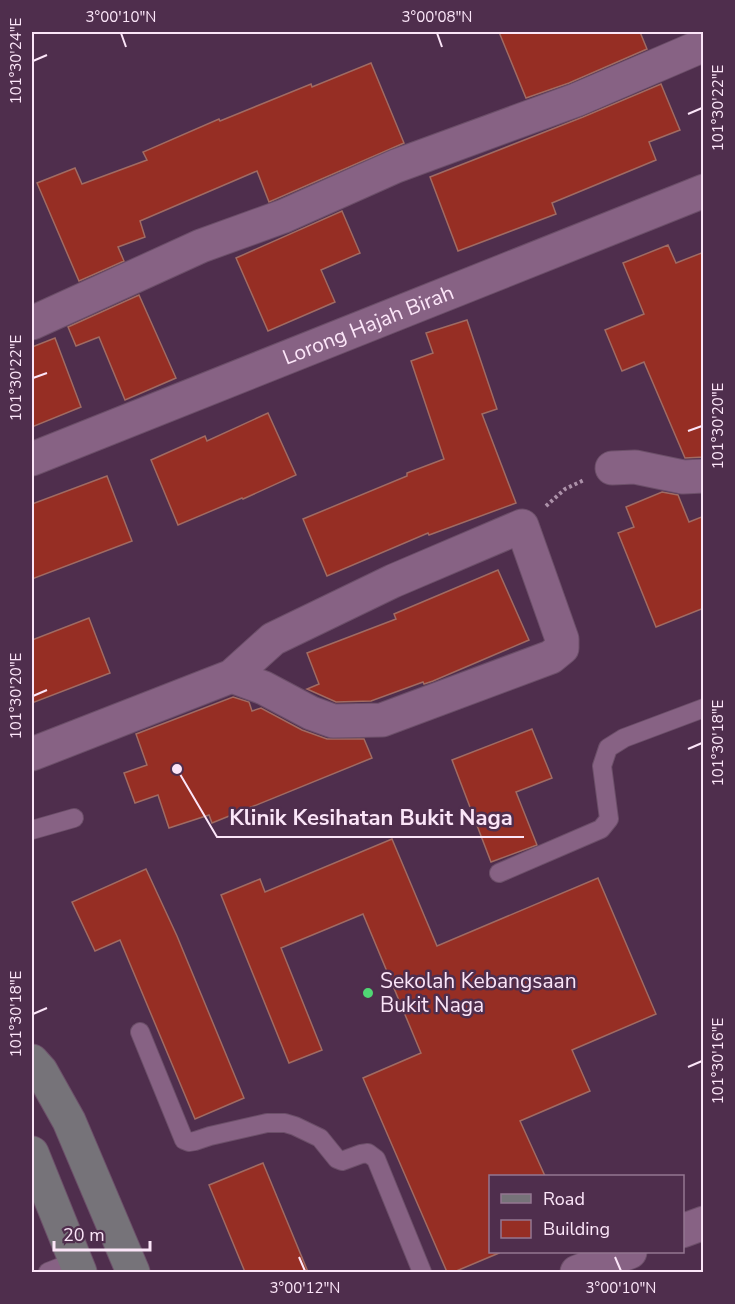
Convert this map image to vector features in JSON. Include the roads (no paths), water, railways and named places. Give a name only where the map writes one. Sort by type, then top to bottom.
[{"type":"main road","points":[[32,1060],[41,1071],[69,1121],[133,1272]]},
{"type":"main road","points":[[32,1152],[75,1269]]},
{"type":"street","points":[[32,323],[201,246],[284,216],[396,166],[576,100],[704,45]]},
{"type":"street","name":"Lorong Hajah Birah","points":[[32,459],[704,191]]},
{"type":"street","points":[[612,468],[635,467],[683,477],[704,476]]},
{"type":"street","points":[[32,754],[232,676],[273,639],[393,581],[522,526],[562,639],[562,648],[551,657],[382,720],[333,722],[264,688],[232,676]]},
{"type":"street","points":[[684,1230],[704,1223]]},
{"type":"street","points":[[577,1272],[625,1253]]},
{"type":"lane","points":[[499,873],[602,829],[609,819],[602,766],[608,748],[624,738],[704,708]]},
{"type":"lane","points":[[32,830],[74,818]]},
{"type":"lane","points":[[140,1032],[184,1140],[195,1141],[267,1123],[285,1123],[320,1138],[337,1160],[342,1161],[368,1153],[376,1159],[422,1272]]},
{"type":"place","name":"Klinik Kesihatan Bukit Naga","points":[[177,769]]},
{"type":"place","name":"Sekolah Kebangsaan Bukit Naga","points":[[368,993]]}]
